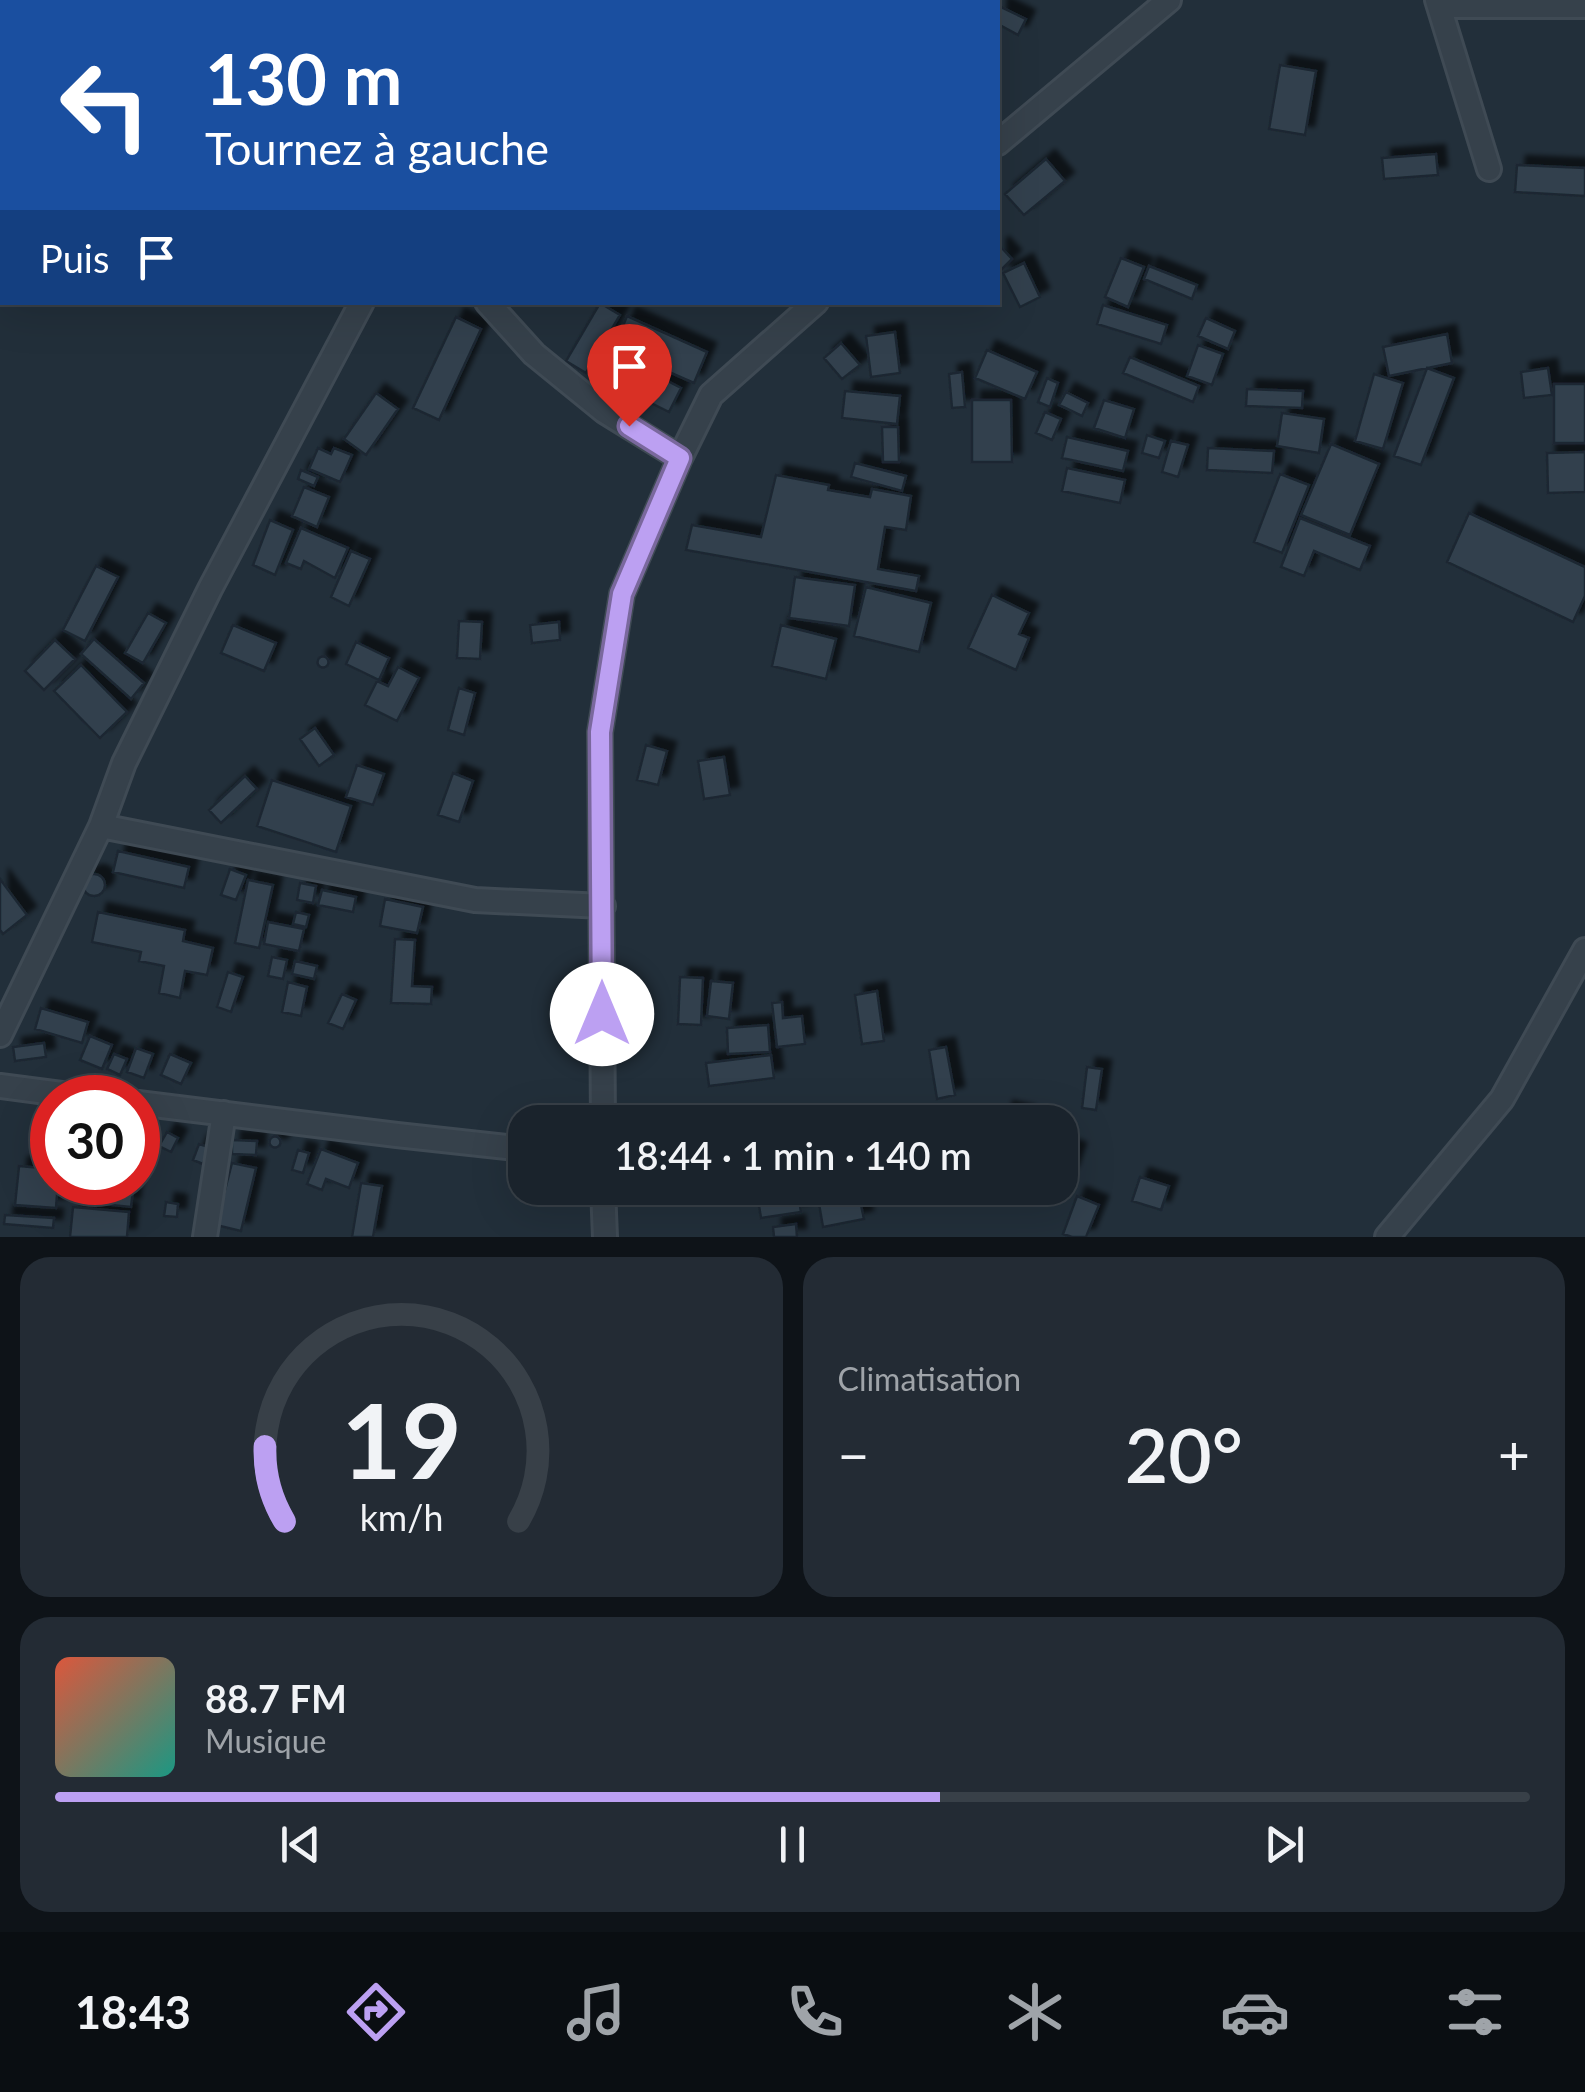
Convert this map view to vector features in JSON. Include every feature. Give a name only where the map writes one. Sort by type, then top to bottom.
[{"type":"street","points":[[1000,141],[1169,0]]},
{"type":"street","points":[[1489,169],[1438,3],[1585,6]]},
{"type":"street","points":[[0,1035],[100,826],[124,763],[201,606],[360,305]]},
{"type":"street","points":[[490,305],[534,354],[590,399],[680,458]]},
{"type":"street","points":[[602,1105],[600,732],[622,594],[710,396],[813,305]]},
{"type":"street","points":[[100,826],[475,900],[603,906]]},
{"type":"street","points":[[1387,1237],[1502,1098],[1585,950]]},
{"type":"street","points":[[0,1086],[30,1090]]},
{"type":"street","points":[[160,1106],[508,1147]]},
{"type":"street","points":[[206,1237],[224,1113]]},
{"type":"street","points":[[603,1205],[604,1237]]},
{"type":"building","points":[[1000,6],[1026,19],[1018,35],[1000,25]]},
{"type":"building","points":[[1280,65],[1316,71],[1305,135],[1269,129]]},
{"type":"building","points":[[1436,154],[1438,175],[1384,179],[1382,158]]},
{"type":"building","points":[[1046,159],[1065,181],[1024,215],[1005,194]]},
{"type":"building","points":[[1517,165],[1585,168],[1585,196],[1515,192]]},
{"type":"building","points":[[1000,246],[1012,259],[1000,271]]},
{"type":"building","points":[[1121,258],[1144,267],[1128,307],[1105,297]]},
{"type":"building","points":[[1024,263],[1040,297],[1020,307],[1003,273]]},
{"type":"building","points":[[1149,266],[1197,285],[1192,299],[1144,279]]},
{"type":"building","points":[[599,305],[620,315],[586,373],[566,361]]},
{"type":"building","points":[[1103,305],[1167,325],[1161,344],[1097,324]]},
{"type":"building","points":[[627,316],[707,352],[694,383],[614,348]]},
{"type":"building","points":[[456,317],[481,329],[439,420],[413,408]]},
{"type":"building","points":[[1206,318],[1235,331],[1228,349],[1198,336]]},
{"type":"building","points":[[895,332],[900,373],[871,377],[866,336]]},
{"type":"building","points":[[1447,334],[1452,363],[1389,376],[1383,347]]},
{"type":"building","points":[[841,343],[860,365],[842,379],[824,358]]},
{"type":"building","points":[[1198,345],[1223,354],[1212,385],[1187,376]]},
{"type":"building","points":[[987,350],[1037,372],[1025,399],[975,378]]},
{"type":"building","points":[[618,355],[681,388],[669,412],[605,380]]},
{"type":"building","points":[[1130,357],[1199,386],[1193,402],[1123,373]]},
{"type":"building","points":[[1427,368],[1454,378],[1421,465],[1394,456]]},
{"type":"building","points":[[1548,368],[1552,395],[1524,398],[1521,372]]},
{"type":"building","points":[[962,372],[965,407],[952,408],[949,374]]},
{"type":"building","points":[[1374,374],[1403,383],[1383,449],[1355,441]]},
{"type":"building","points":[[1047,378],[1058,383],[1050,407],[1038,402]]},
{"type":"building","points":[[1554,384],[1585,384],[1585,443],[1554,443]]},
{"type":"building","points":[[1247,389],[1303,391],[1302,408],[1246,406]]},
{"type":"building","points":[[845,391],[900,396],[897,424],[842,418]]},
{"type":"building","points":[[1066,392],[1088,403],[1082,416],[1059,405]]},
{"type":"building","points":[[376,393],[398,409],[366,455],[344,439]]},
{"type":"building","points":[[972,400],[1011,400],[1012,462],[972,462]]},
{"type":"building","points":[[1104,400],[1134,409],[1125,438],[1094,428]]},
{"type":"building","points":[[1045,412],[1061,419],[1052,440],[1036,433]]},
{"type":"building","points":[[1282,413],[1324,419],[1319,453],[1277,446]]},
{"type":"building","points":[[882,427],[898,427],[899,462],[883,462]]},
{"type":"building","points":[[1147,435],[1165,441],[1159,458],[1142,453]]},
{"type":"building","points":[[1067,437],[1128,451],[1123,471],[1062,458]]},
{"type":"building","points":[[1171,441],[1188,445],[1178,477],[1162,472]]},
{"type":"building","points":[[1331,444],[1379,464],[1350,535],[1301,515]]},
{"type":"building","points":[[318,448],[331,454],[334,448],[352,455],[340,482],[309,469]]},
{"type":"building","points":[[1208,448],[1274,451],[1272,473],[1207,470]]},
{"type":"building","points":[[1585,452],[1585,492],[1548,493],[1547,453]]},
{"type":"building","points":[[855,463],[906,476],[902,491],[851,477]]},
{"type":"building","points":[[1067,468],[1125,480],[1120,503],[1062,491]]},
{"type":"building","points":[[301,470],[318,477],[314,486],[298,479]]},
{"type":"building","points":[[1280,474],[1309,485],[1282,553],[1254,542]]},
{"type":"building","points":[[776,475],[870,497],[872,489],[911,496],[906,530],[885,527],[878,569],[919,576],[916,591],[686,550],[692,525],[761,537]]},
{"type":"building","points":[[304,487],[329,497],[317,527],[292,516]]},
{"type":"building","points":[[1469,513],[1585,567],[1585,596],[1573,622],[1447,562]]},
{"type":"building","points":[[1300,518],[1370,546],[1360,570],[1314,551],[1304,576],[1281,567]]},
{"type":"building","points":[[270,520],[293,530],[275,575],[253,565]]},
{"type":"building","points":[[301,528],[348,548],[335,578],[304,561],[301,569],[286,563]]},
{"type":"building","points":[[351,551],[370,559],[349,606],[331,597]]},
{"type":"building","points":[[96,566],[118,577],[85,641],[63,630]]},
{"type":"building","points":[[795,577],[855,585],[849,626],[789,618]]},
{"type":"building","points":[[866,587],[931,603],[919,652],[854,636]]},
{"type":"building","points":[[992,595],[1029,613],[1019,634],[1029,638],[1016,670],[968,648]]},
{"type":"building","points":[[148,613],[166,623],[143,663],[125,653]]},
{"type":"building","points":[[459,621],[482,622],[480,659],[457,658]]},
{"type":"building","points":[[559,622],[560,640],[532,643],[530,625]]},
{"type":"building","points":[[233,625],[276,643],[264,671],[221,653]]},
{"type":"building","points":[[781,625],[836,639],[826,679],[772,666]]},
{"type":"building","points":[[94,639],[144,683],[131,699],[81,654]]},
{"type":"building","points":[[55,640],[75,659],[44,690],[25,671]]},
{"type":"building","points":[[356,642],[389,658],[379,680],[346,664]]},
{"type":"building","points":[[323,656],[329,662],[323,668],[317,662]]},
{"type":"building","points":[[81,665],[127,712],[100,738],[54,691]]},
{"type":"building","points":[[398,667],[419,678],[397,721],[365,705],[377,681],[388,686]]},
{"type":"building","points":[[459,688],[475,693],[464,735],[448,730]]},
{"type":"building","points":[[315,728],[334,755],[319,766],[300,739]]},
{"type":"building","points":[[646,745],[667,751],[658,785],[637,780]]},
{"type":"building","points":[[724,757],[730,795],[704,799],[698,761]]},
{"type":"building","points":[[357,765],[384,774],[373,805],[346,797]]},
{"type":"building","points":[[453,773],[473,781],[459,822],[438,815]]},
{"type":"building","points":[[245,776],[257,789],[221,823],[209,810]]},
{"type":"building","points":[[272,780],[351,806],[336,852],[257,826]]},
{"type":"building","points":[[118,851],[189,867],[184,888],[113,872]]},
{"type":"building","points":[[230,869],[246,875],[236,900],[221,895]]},
{"type":"building","points":[[94,874],[105,885],[94,896],[83,885]]},
{"type":"building","points":[[0,879],[27,915],[3,934],[0,930]]},
{"type":"building","points":[[248,880],[273,885],[259,948],[235,943]]},
{"type":"building","points":[[300,883],[316,886],[313,903],[297,900]]},
{"type":"building","points":[[322,890],[356,897],[353,912],[318,905]]},
{"type":"building","points":[[385,899],[423,907],[417,933],[380,926]]},
{"type":"building","points":[[98,912],[185,930],[183,941],[213,948],[207,975],[185,971],[180,998],[159,993],[164,966],[139,961],[141,952],[92,942]]},
{"type":"building","points":[[296,912],[309,915],[306,927],[293,924]]},
{"type":"building","points":[[268,922],[304,929],[299,951],[264,944]]},
{"type":"building","points":[[395,939],[415,940],[412,986],[432,987],[431,1004],[391,1003]]},
{"type":"building","points":[[272,957],[287,960],[283,979],[268,976]]},
{"type":"building","points":[[295,961],[317,966],[314,979],[292,974]]},
{"type":"building","points":[[228,972],[243,977],[231,1012],[217,1007]]},
{"type":"building","points":[[680,977],[703,978],[701,1025],[678,1024]]},
{"type":"building","points":[[711,981],[733,983],[729,1019],[707,1016]]},
{"type":"building","points":[[288,982],[307,987],[301,1016],[282,1012]]},
{"type":"building","points":[[877,991],[884,1041],[862,1044],[855,995]]},
{"type":"building","points":[[342,994],[356,1000],[343,1029],[328,1023]]},
{"type":"building","points":[[782,1002],[783,1018],[802,1016],[805,1044],[777,1047],[772,1003]]},
{"type":"building","points":[[41,1008],[88,1022],[82,1043],[35,1029]]},
{"type":"building","points":[[768,1025],[770,1052],[728,1054],[727,1028]]},
{"type":"building","points":[[90,1036],[112,1045],[102,1069],[80,1060]]},
{"type":"building","points":[[44,1043],[46,1057],[15,1061],[13,1047]]},
{"type":"building","points":[[946,1047],[955,1095],[937,1099],[929,1050]]},
{"type":"building","points":[[136,1048],[153,1054],[145,1075],[127,1072]]},
{"type":"building","points":[[114,1054],[127,1059],[120,1075],[107,1069]]},
{"type":"building","points":[[170,1054],[191,1063],[181,1084],[161,1075]]},
{"type":"building","points":[[771,1055],[774,1078],[709,1086],[706,1063]]},
{"type":"building","points":[[1087,1067],[1102,1069],[1096,1110],[1082,1108]]},
{"type":"building","points":[[167,1132],[178,1138],[171,1152],[160,1144]]},
{"type":"building","points":[[275,1136],[281,1142],[275,1148],[269,1142]]},
{"type":"building","points":[[232,1140],[257,1141],[256,1155],[232,1154]]},
{"type":"building","points":[[199,1144],[209,1147],[203,1164],[193,1160]]},
{"type":"building","points":[[321,1149],[358,1163],[349,1188],[326,1179],[322,1190],[307,1184]]},
{"type":"building","points":[[298,1150],[309,1153],[303,1173],[292,1170]]},
{"type":"building","points":[[232,1163],[256,1168],[241,1231],[216,1225]]},
{"type":"building","points":[[19,1166],[30,1167],[30,1205],[56,1205],[56,1208],[15,1205]]},
{"type":"building","points":[[1140,1177],[1169,1186],[1161,1210],[1132,1201]]},
{"type":"building","points":[[361,1183],[382,1186],[373,1237],[352,1237]]},
{"type":"building","points":[[1078,1196],[1099,1205],[1086,1237],[1063,1234],[1074,1205],[1078,1205]]},
{"type":"building","points":[[166,1202],[178,1204],[177,1217],[164,1216]]},
{"type":"building","points":[[759,1205],[800,1205],[801,1212],[761,1218]]},
{"type":"building","points":[[819,1205],[861,1205],[864,1219],[823,1227]]},
{"type":"building","points":[[73,1207],[129,1212],[127,1237],[70,1237]]},
{"type":"building","points":[[5,1215],[54,1218],[53,1228],[4,1224]]},
{"type":"building","points":[[796,1224],[797,1237],[774,1237],[773,1227]]},
{"type":"route","points":[[602,1014],[600,732],[622,594],[680,458],[629,426]]}]
